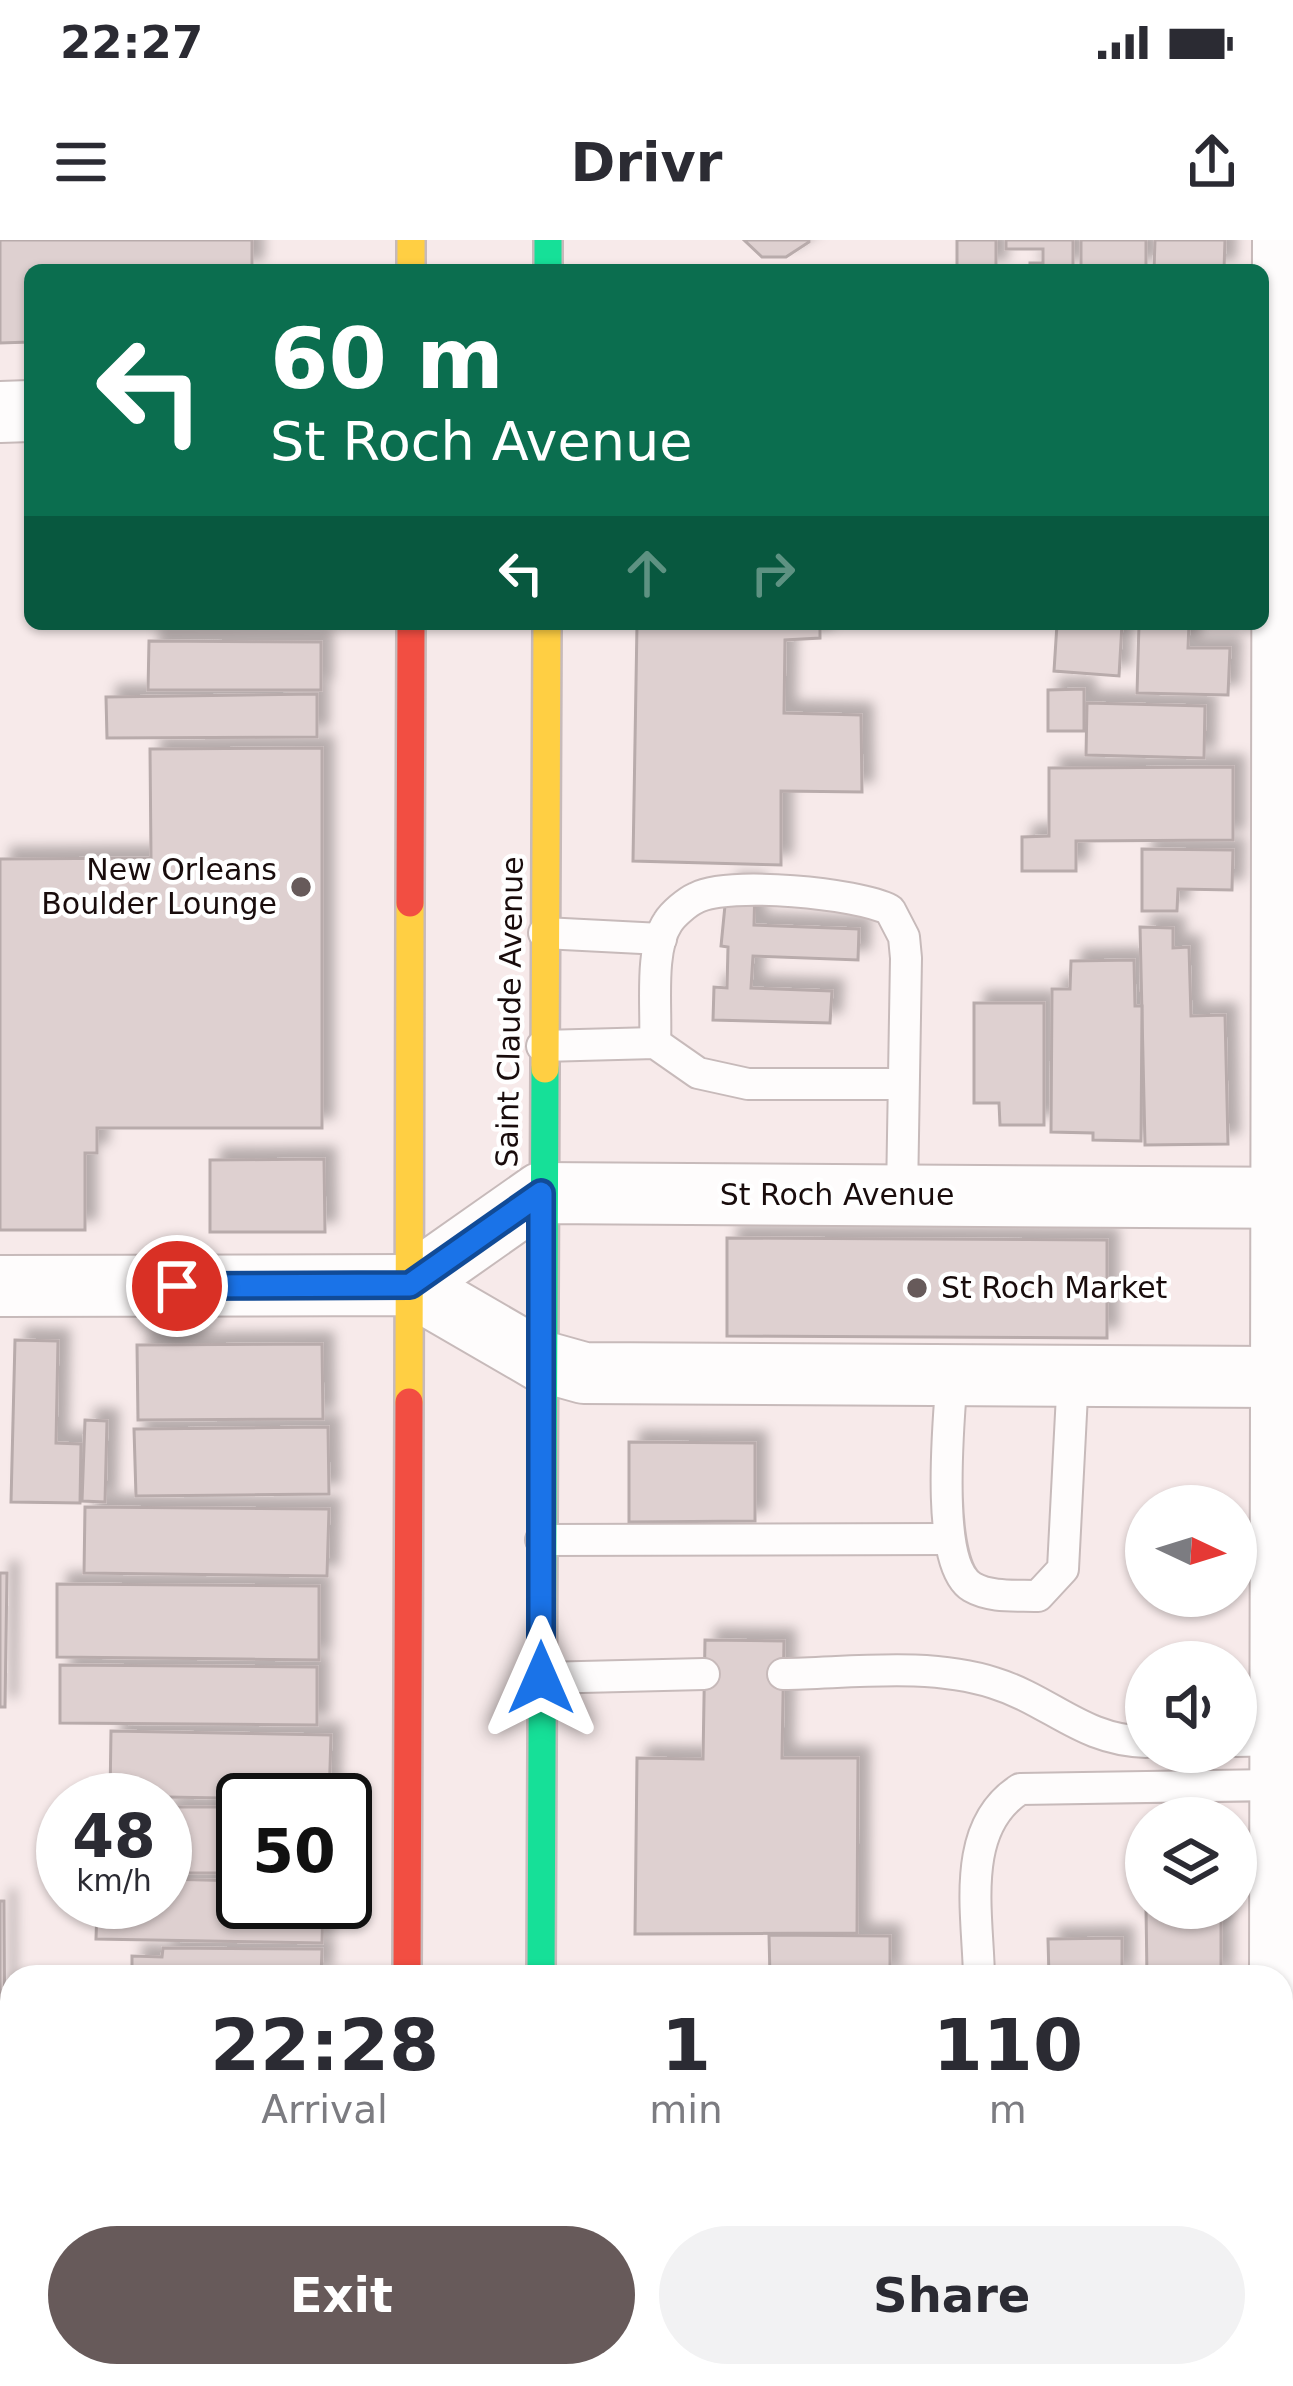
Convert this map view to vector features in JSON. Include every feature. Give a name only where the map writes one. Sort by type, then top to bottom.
[{"type":"main road","points":[[407,1965],[411,630]]},
{"type":"main road","name":"Saint Claude Avenue","points":[[541,1965],[541,1193],[548,630]]},
{"type":"street","points":[[1279,1965],[1265,1755],[1286,1377],[1279,415],[1283,240]]},
{"type":"street","points":[[410,1285],[541,1193]]},
{"type":"street","name":"St Roch Avenue","points":[[541,1193],[1287,1198]]},
{"type":"street","points":[[0,1286],[410,1285],[541,1361],[584,1373],[1286,1377]]},
{"type":"lane","points":[[655,1043],[661,939],[668,922],[697,897],[860,897],[890,910],[904,937],[906,958],[902,1195]]},
{"type":"lane","points":[[544,933],[661,939]]},
{"type":"lane","points":[[542,1046],[655,1043],[698,1072],[721,1081],[903,1084]]},
{"type":"lane","points":[[952,1375],[950,1540],[969,1586],[1000,1595],[1038,1596],[1064,1569],[1072,1375]]},
{"type":"lane","points":[[541,1540],[950,1540]]},
{"type":"lane","points":[[541,1678],[704,1674]]},
{"type":"lane","points":[[783,1674],[966,1676],[996,1683],[1106,1740],[1125,1741]]},
{"type":"lane","points":[[979,1965],[977,1861],[985,1824],[1000,1802],[1020,1789],[1265,1755]]},
{"type":"building","points":[[0,240],[252,240],[252,264],[24,264],[24,342],[0,343]]},
{"type":"building","points":[[744,240],[809,242],[786,257],[762,257]]},
{"type":"building","points":[[957,240],[996,240],[996,264],[957,264]]},
{"type":"building","points":[[1006,240],[1073,240],[1073,264],[1030,264],[1043,263],[1043,249],[1006,249]]},
{"type":"building","points":[[1081,240],[1146,240],[1146,264],[1081,264]]},
{"type":"building","points":[[1155,240],[1225,240],[1224,264],[1154,264]]},
{"type":"building","points":[[637,630],[820,630],[820,638],[785,640],[784,713],[861,715],[862,792],[781,791],[781,865],[633,861]]},
{"type":"building","points":[[1057,630],[1122,630],[1119,676],[1054,671]]},
{"type":"building","points":[[1139,630],[1189,630],[1188,648],[1230,648],[1228,695],[1137,693]]},
{"type":"building","points":[[149,641],[321,642],[321,690],[148,690]]},
{"type":"building","points":[[1084,689],[1084,731],[1048,731],[1048,690]]},
{"type":"building","points":[[317,694],[317,737],[107,738],[106,697]]},
{"type":"building","points":[[1087,703],[1205,706],[1204,758],[1086,755]]},
{"type":"building","points":[[322,748],[322,1128],[97,1128],[97,1153],[85,1153],[85,1230],[0,1230],[0,859],[151,858],[150,749]]},
{"type":"building","points":[[1233,767],[1233,840],[1076,841],[1076,871],[1022,871],[1022,837],[1049,836],[1049,768]]},
{"type":"building","points":[[1142,849],[1233,850],[1232,890],[1178,889],[1177,911],[1142,911]]},
{"type":"building","points":[[727,885],[755,886],[754,925],[859,929],[858,960],[753,956],[751,988],[832,991],[830,1023],[713,1020],[714,987],[727,988],[728,947],[721,946]]},
{"type":"building","points":[[1140,927],[1173,928],[1173,948],[1189,947],[1191,1016],[1225,1015],[1228,1144],[1145,1145]]},
{"type":"building","points":[[1134,960],[1135,1006],[1142,1006],[1141,1141],[1093,1140],[1093,1133],[1051,1132],[1052,989],[1070,989],[1071,961]]},
{"type":"building","points":[[974,1003],[1044,1003],[1044,1125],[1000,1125],[999,1103],[974,1103]]},
{"type":"building","points":[[324,1159],[325,1232],[210,1232],[210,1160]]},
{"type":"building","name":"St Roch Market","points":[[727,1238],[1107,1240],[1107,1338],[727,1336]]},
{"type":"building","points":[[15,1340],[58,1341],[56,1443],[81,1444],[80,1503],[11,1502]]},
{"type":"building","points":[[322,1344],[323,1419],[138,1420],[137,1345]]},
{"type":"building","points":[[85,1420],[107,1421],[105,1502],[82,1501]]},
{"type":"building","points":[[328,1427],[329,1494],[136,1496],[134,1429]]},
{"type":"building","points":[[629,1442],[755,1443],[755,1521],[629,1522]]},
{"type":"building","points":[[85,1507],[329,1509],[327,1576],[84,1573]]},
{"type":"building","points":[[0,1573],[7,1573],[5,1707],[0,1707]]},
{"type":"building","points":[[57,1584],[319,1586],[319,1660],[57,1657]]},
{"type":"building","points":[[705,1640],[784,1641],[782,1758],[858,1758],[857,1933],[635,1934],[637,1758],[703,1759]]},
{"type":"building","points":[[60,1665],[317,1667],[317,1725],[60,1723]]},
{"type":"building","points":[[111,1731],[331,1735],[330,1773],[216,1773],[216,1798],[192,1797],[192,1773],[110,1773]]},
{"type":"building","points":[[192,1807],[216,1807],[216,1873],[192,1873]]},
{"type":"building","points":[[192,1880],[216,1880],[216,1929],[322,1929],[322,1943],[96,1939],[96,1929],[192,1929]]},
{"type":"building","points":[[0,1901],[4,1901],[4,1965],[0,1965]]},
{"type":"building","points":[[1146,1929],[1221,1929],[1221,1965],[1147,1965]]},
{"type":"building","points":[[769,1935],[890,1936],[890,1965],[770,1965]]},
{"type":"building","points":[[1122,1938],[1122,1965],[1049,1965],[1048,1939]]},
{"type":"building","points":[[163,1948],[322,1949],[321,1965],[132,1965],[132,1956],[162,1957]]},
{"type":"traffic: fast","points":[[548,240],[548,264]]},
{"type":"traffic: fast","points":[[541,1965],[545,1069]]},
{"type":"traffic: slow","points":[[411,240],[411,264]]},
{"type":"traffic: slow","points":[[545,1069],[547,630]]},
{"type":"traffic: slow","points":[[409,1402],[410,903]]},
{"type":"traffic: jam","points":[[410,903],[411,630]]},
{"type":"traffic: jam","points":[[407,1965],[409,1402]]},
{"type":"place","name":"New Orleans Boulder Lounge","points":[[301,887]]},
{"type":"place","name":"St Roch Market","points":[[917,1288]]},
{"type":"route","points":[[177,1286],[410,1285],[541,1193],[541,1678]]}]
